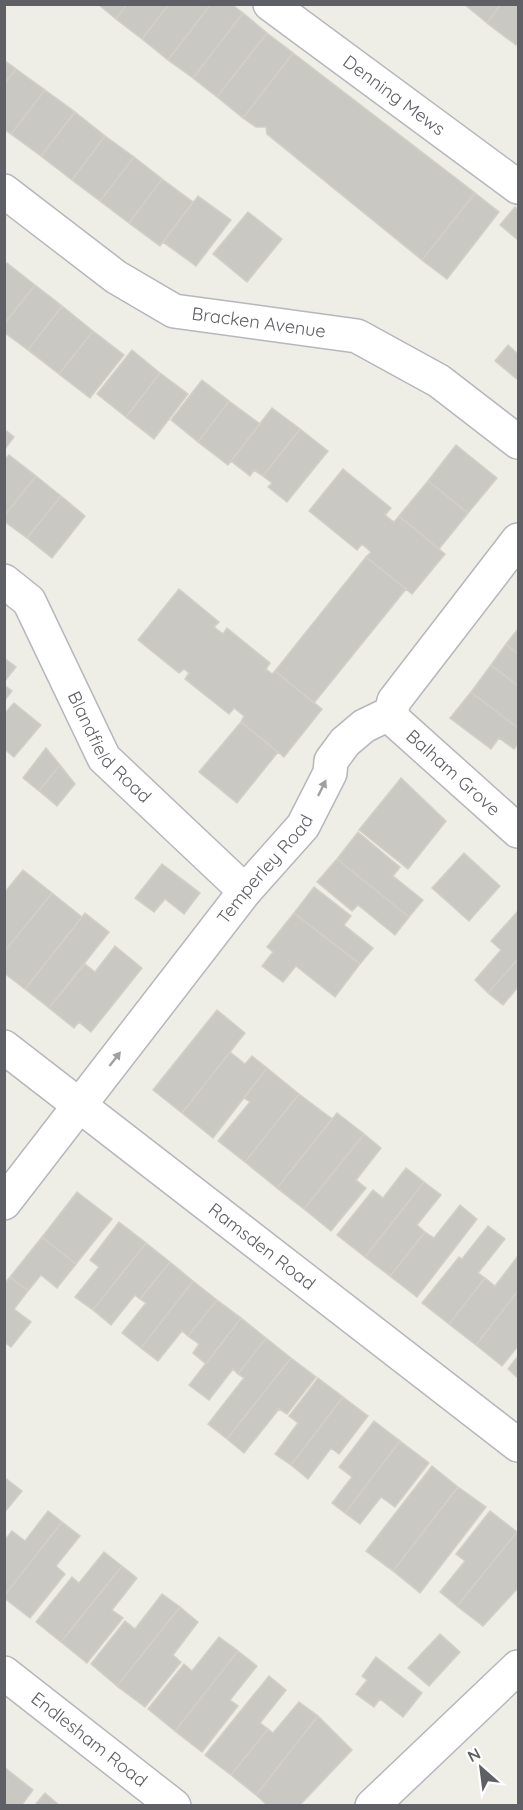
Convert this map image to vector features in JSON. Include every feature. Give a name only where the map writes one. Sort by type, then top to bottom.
[{"type":"street","name":"Denning Mews","points":[[270,4],[519,187]]},
{"type":"street","name":"Bracken Avenue","points":[[4,191],[116,277],[174,311],[357,336],[439,381],[519,442]]},
{"type":"street","points":[[391,713],[394,700],[519,540]]},
{"type":"street","name":"Blandfield Road","points":[[4,581],[29,601],[104,758],[245,891]]},
{"type":"street","name":"Balham Grove","points":[[391,713],[393,719],[519,831]]},
{"type":"street","name":"Temperley Road","points":[[4,1203],[245,891],[303,826],[330,773],[331,761],[345,742],[364,726],[391,713]]},
{"type":"street","name":"Ramsden Road","points":[[4,1047],[519,1445]]},
{"type":"street","points":[[372,1806],[519,1667]]},
{"type":"street","name":"Endlesham Road","points":[[4,1673],[174,1806]]},
{"type":"building","points":[[98,4],[127,4],[116,19]]},
{"type":"building","points":[[127,4],[169,4],[142,39],[116,19]]},
{"type":"building","points":[[169,4],[211,4],[168,60],[142,39]]},
{"type":"building","points":[[211,4],[231,4],[243,13],[193,78],[168,60]]},
{"type":"building","points":[[464,4],[501,4],[487,23]]},
{"type":"building","points":[[501,4],[518,4],[518,42],[516,45],[487,23]]},
{"type":"building","points":[[243,13],[267,33],[217,97],[193,78]]},
{"type":"building","points":[[267,33],[293,53],[243,118],[217,97]]},
{"type":"building","points":[[293,53],[475,193],[422,260],[267,134],[266,127],[256,127],[243,118]]},
{"type":"building","points":[[4,60],[16,69],[4,84]]},
{"type":"building","points":[[16,69],[45,90],[11,134],[4,129],[4,84]]},
{"type":"building","points":[[45,90],[75,112],[41,156],[11,134]]},
{"type":"building","points":[[75,112],[105,136],[72,180],[41,156]]},
{"type":"building","points":[[105,136],[134,157],[100,201],[72,180]]},
{"type":"building","points":[[134,157],[162,179],[129,223],[100,201]]},
{"type":"building","points":[[162,179],[193,202],[160,246],[129,223]]},
{"type":"building","points":[[475,193],[499,212],[447,279],[422,260]]},
{"type":"building","points":[[198,196],[231,220],[196,266],[163,242]]},
{"type":"building","points":[[515,207],[518,210],[518,240],[500,225]]},
{"type":"building","points":[[248,212],[282,239],[247,282],[213,254]]},
{"type":"building","points":[[7,263],[35,285],[4,324],[4,266]]},
{"type":"building","points":[[35,285],[62,306],[28,350],[4,332],[4,324]]},
{"type":"building","points":[[62,306],[93,331],[59,374],[28,350]]},
{"type":"building","points":[[93,331],[124,355],[90,398],[59,374]]},
{"type":"building","points":[[508,345],[518,354],[518,380],[495,361]]},
{"type":"building","points":[[132,350],[160,373],[126,417],[97,394]]},
{"type":"building","points":[[160,373],[188,394],[154,439],[126,417]]},
{"type":"building","points":[[202,380],[229,401],[198,442],[171,420]]},
{"type":"building","points":[[229,401],[260,424],[228,465],[198,442]]},
{"type":"building","points":[[272,408],[300,429],[263,476],[254,470],[250,476],[231,461]]},
{"type":"building","points":[[4,429],[14,437],[4,450]]},
{"type":"building","points":[[300,429],[328,451],[287,502],[268,487],[272,483],[263,476]]},
{"type":"building","points":[[456,445],[497,478],[468,513],[428,481]]},
{"type":"building","points":[[9,455],[36,476],[4,516],[4,460]]},
{"type":"building","points":[[343,469],[391,508],[385,515],[394,522],[399,516],[445,554],[412,594],[366,557],[371,552],[362,544],[357,550],[309,511]]},
{"type":"building","points":[[36,476],[61,496],[27,538],[4,521],[4,516]]},
{"type":"building","points":[[428,481],[468,513],[439,549],[399,516]]},
{"type":"building","points":[[61,496],[85,516],[52,558],[27,538]]},
{"type":"building","points":[[366,557],[406,589],[314,703],[275,671]]},
{"type":"building","points":[[179,589],[219,622],[214,627],[223,634],[227,628],[270,663],[266,669],[272,674],[275,671],[322,709],[284,757],[241,722],[244,716],[234,708],[229,714],[185,679],[189,673],[184,669],[179,673],[138,640]]},
{"type":"building","points":[[518,629],[518,654],[506,644]]},
{"type":"building","points":[[506,644],[518,654],[518,686],[491,665]]},
{"type":"building","points":[[4,658],[16,667],[4,682]]},
{"type":"building","points":[[491,665],[518,686],[518,728],[471,692]]},
{"type":"building","points":[[4,685],[12,691],[4,701]]},
{"type":"building","points":[[471,692],[518,728],[518,744],[514,749],[499,738],[491,749],[450,718]]},
{"type":"building","points":[[14,703],[41,725],[14,757],[4,749],[4,714]]},
{"type":"building","points":[[241,722],[278,752],[237,803],[199,772]]},
{"type":"building","points":[[46,748],[60,765],[39,791],[23,778]]},
{"type":"building","points":[[60,765],[75,784],[57,806],[39,791]]},
{"type":"building","points":[[401,778],[446,821],[408,869],[359,830]]},
{"type":"building","points":[[358,832],[400,867],[393,876],[423,900],[409,917],[337,859]]},
{"type":"building","points":[[464,853],[500,886],[469,921],[432,888]]},
{"type":"building","points":[[337,859],[409,917],[395,935],[358,905],[352,911],[317,882]]},
{"type":"building","points":[[162,864],[200,893],[184,914],[165,899],[154,912],[135,898]]},
{"type":"building","points":[[23,870],[52,893],[4,952],[4,893]]},
{"type":"building","points":[[314,887],[351,916],[344,925],[373,948],[360,964],[294,913]]},
{"type":"building","points":[[52,893],[82,917],[25,989],[4,973],[4,952]]},
{"type":"building","points":[[518,911],[518,959],[488,993],[475,980],[501,950],[491,941]]},
{"type":"building","points":[[85,913],[109,932],[49,1008],[25,989]]},
{"type":"building","points":[[294,913],[360,964],[335,997],[296,966],[283,982],[262,966],[273,952],[267,947]]},
{"type":"building","points":[[115,946],[142,968],[91,1032],[79,1022],[74,1028],[49,1008],[85,964],[95,972]]},
{"type":"building","points":[[518,959],[518,987],[503,1005],[488,993]]},
{"type":"building","points":[[217,1010],[245,1033],[182,1113],[153,1090]]},
{"type":"building","points":[[230,1052],[245,1064],[252,1056],[267,1068],[213,1138],[182,1113]]},
{"type":"building","points":[[267,1068],[299,1094],[245,1162],[218,1141],[250,1102],[244,1098]]},
{"type":"building","points":[[299,1094],[332,1119],[277,1188],[245,1162]]},
{"type":"building","points":[[337,1113],[364,1134],[304,1209],[277,1188]]},
{"type":"building","points":[[364,1134],[381,1148],[356,1180],[366,1188],[331,1231],[304,1209]]},
{"type":"building","points":[[406,1168],[424,1182],[365,1257],[337,1235],[373,1190],[383,1198]]},
{"type":"building","points":[[424,1182],[441,1195],[417,1225],[425,1232],[390,1276],[365,1257]]},
{"type":"building","points":[[77,1192],[112,1219],[76,1264],[42,1237]]},
{"type":"building","points":[[460,1205],[477,1219],[417,1297],[390,1276],[425,1232],[434,1238]]},
{"type":"building","points":[[119,1222],[146,1243],[93,1310],[75,1297],[99,1267],[90,1260]]},
{"type":"building","points":[[488,1226],[505,1239],[478,1273],[485,1278],[449,1324],[422,1303],[459,1257],[462,1259]]},
{"type":"building","points":[[42,1237],[76,1264],[57,1288],[41,1275],[28,1291],[10,1277]]},
{"type":"building","points":[[146,1243],[170,1262],[140,1299],[135,1295],[111,1325],[93,1310]]},
{"type":"building","points":[[518,1256],[518,1291],[476,1345],[449,1324],[485,1278],[495,1286]]},
{"type":"building","points":[[170,1262],[193,1281],[141,1348],[122,1333],[146,1303],[140,1299]]},
{"type":"building","points":[[10,1277],[28,1291],[14,1309],[31,1322],[11,1347],[4,1342],[4,1284]]},
{"type":"building","points":[[193,1281],[217,1300],[188,1336],[182,1331],[158,1361],[141,1348]]},
{"type":"building","points":[[518,1291],[518,1346],[502,1366],[476,1345]]},
{"type":"building","points":[[217,1300],[241,1318],[206,1364],[193,1353],[199,1344],[188,1336]]},
{"type":"building","points":[[241,1318],[266,1338],[238,1374],[233,1369],[209,1400],[189,1385]]},
{"type":"building","points":[[266,1338],[291,1358],[227,1439],[208,1424],[244,1378],[238,1374]]},
{"type":"building","points":[[518,1356],[518,1378],[508,1369]]},
{"type":"building","points":[[291,1358],[316,1377],[287,1414],[279,1409],[244,1453],[227,1439]]},
{"type":"building","points":[[318,1378],[343,1397],[291,1465],[275,1454],[298,1423],[289,1416]]},
{"type":"building","points":[[343,1397],[368,1416],[339,1454],[331,1448],[308,1479],[291,1465]]},
{"type":"building","points":[[374,1421],[400,1441],[345,1513],[332,1503],[352,1477],[339,1467]]},
{"type":"building","points":[[400,1441],[429,1463],[395,1507],[381,1497],[360,1524],[345,1513]]},
{"type":"building","points":[[432,1466],[458,1487],[393,1571],[366,1551]]},
{"type":"building","points":[[4,1477],[22,1491],[4,1513]]},
{"type":"building","points":[[458,1487],[486,1507],[420,1593],[393,1571]]},
{"type":"building","points":[[48,1511],[62,1522],[4,1596],[4,1541],[12,1531],[25,1541]]},
{"type":"building","points":[[490,1511],[517,1532],[457,1606],[440,1592],[465,1561],[456,1554]]},
{"type":"building","points":[[62,1522],[80,1536],[56,1566],[65,1574],[30,1618],[4,1596]]},
{"type":"building","points":[[517,1532],[518,1588],[483,1626],[457,1606]]},
{"type":"building","points":[[104,1552],[122,1566],[61,1642],[36,1622],[72,1577],[79,1583]]},
{"type":"building","points":[[122,1566],[137,1578],[112,1610],[123,1618],[87,1663],[61,1642]]},
{"type":"building","points":[[162,1594],[180,1607],[117,1686],[91,1664],[125,1621],[135,1629]]},
{"type":"building","points":[[180,1607],[198,1622],[173,1655],[181,1662],[145,1707],[117,1686]]},
{"type":"building","points":[[440,1634],[460,1652],[429,1686],[408,1668]]},
{"type":"building","points":[[219,1637],[238,1651],[175,1731],[148,1709],[184,1664],[192,1671]]},
{"type":"building","points":[[238,1651],[257,1666],[230,1700],[238,1706],[202,1752],[175,1731]]},
{"type":"building","points":[[376,1657],[422,1693],[403,1717],[380,1699],[374,1707],[356,1694],[367,1680],[362,1676]]},
{"type":"building","points":[[269,1676],[286,1690],[260,1723],[268,1729],[231,1775],[205,1755]]},
{"type":"building","points":[[299,1702],[318,1716],[256,1795],[231,1775],[268,1729],[273,1733]]},
{"type":"building","points":[[318,1716],[352,1750],[299,1806],[268,1806],[256,1795]]},
{"type":"building","points":[[4,1767],[33,1790],[21,1806],[4,1806]]},
{"type":"building","points":[[45,1793],[60,1806],[34,1806]]}]
